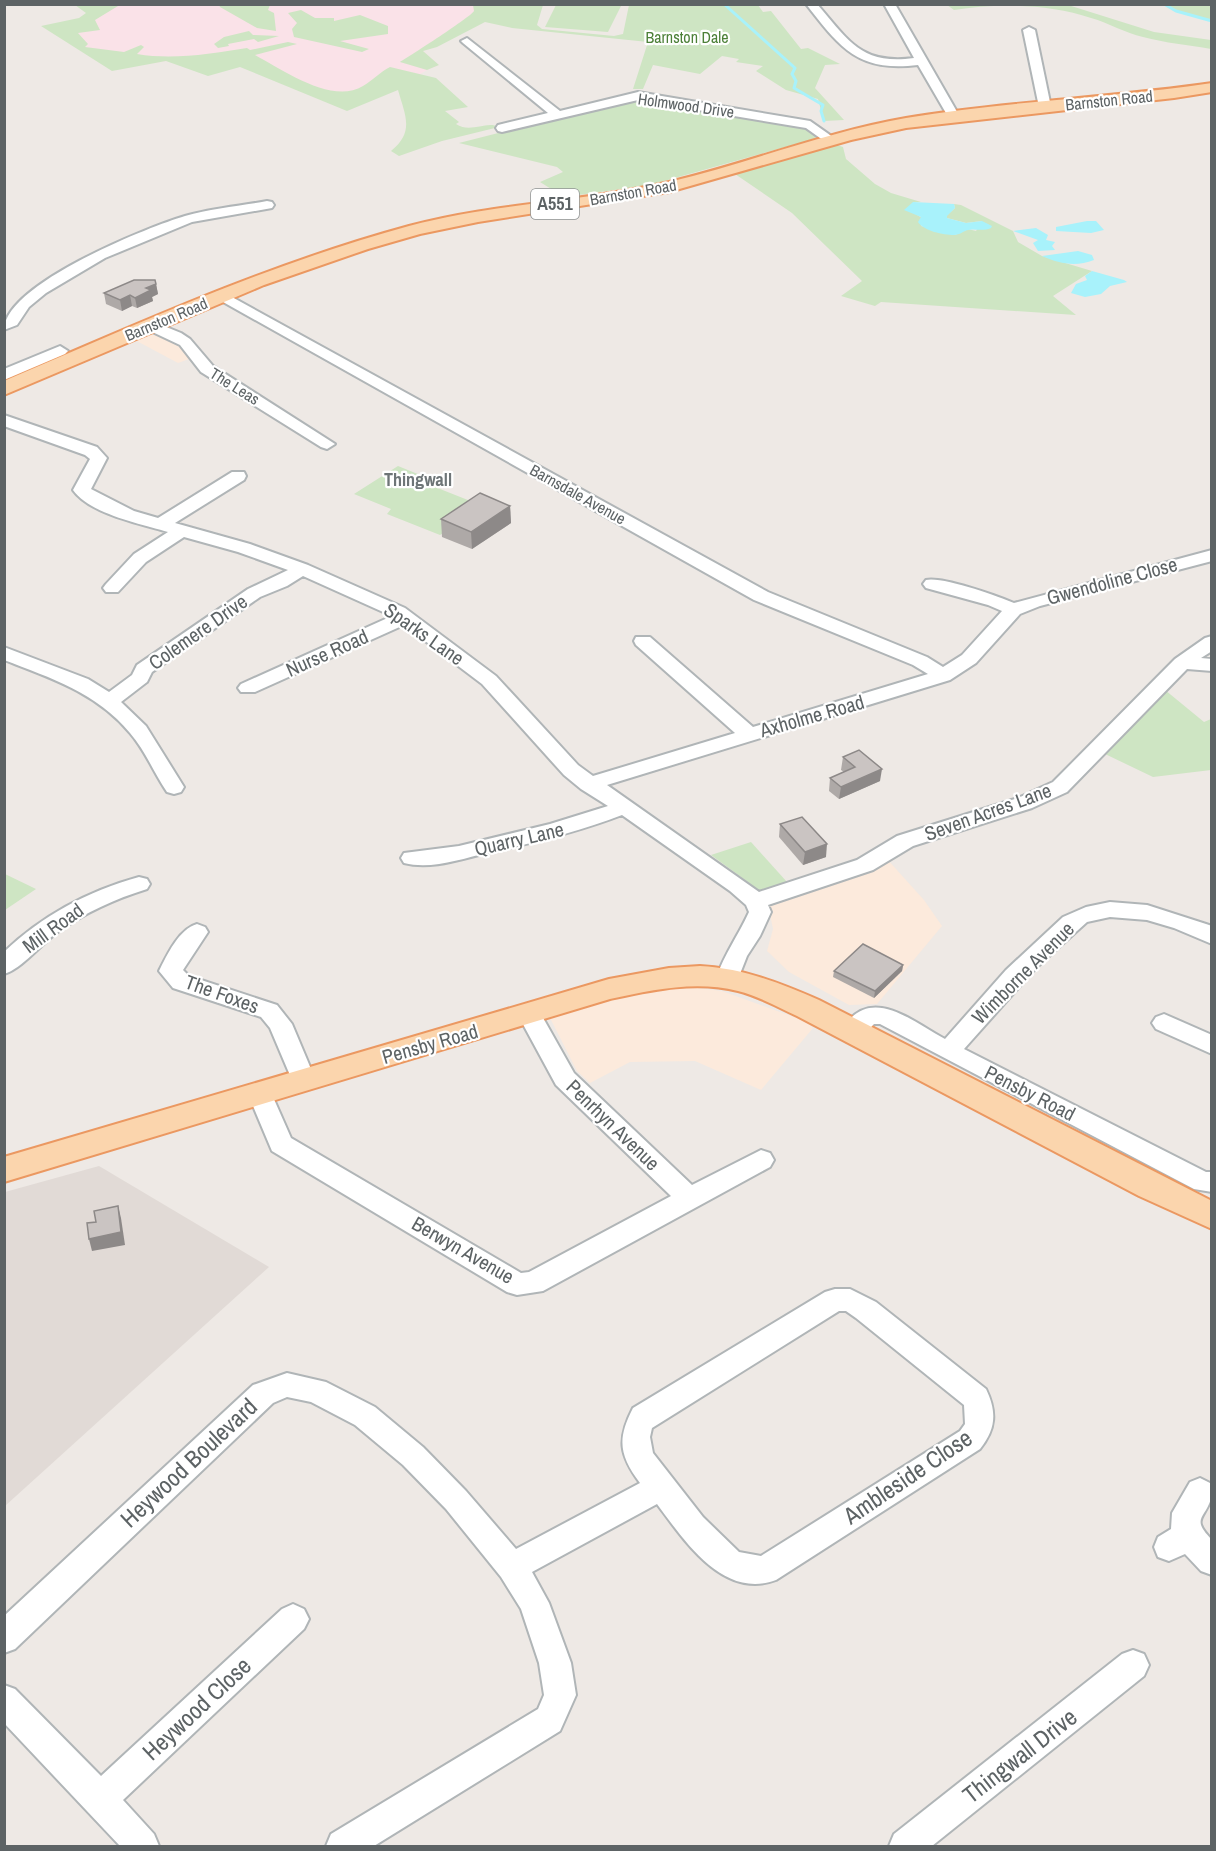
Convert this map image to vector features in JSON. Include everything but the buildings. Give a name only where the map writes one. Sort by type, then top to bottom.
[{"type":"main road","name":"Barnston Road","points":[[4,389],[221,296],[352,248],[416,230],[466,218],[668,187],[831,140],[907,123],[1212,87]]},
{"type":"main road","name":"Pensby Road","points":[[4,1170],[530,1015],[609,989],[648,981],[685,977],[728,978],[765,989],[853,1031],[1151,1187],[1212,1216]]},
{"type":"street","points":[[811,4],[853,49],[868,60],[884,64],[921,61]]},
{"type":"street","points":[[889,4],[954,117]]},
{"type":"street","points":[[1029,30],[1045,107]]},
{"type":"street","points":[[467,41],[556,114]]},
{"type":"street","name":"Holmwood Drive","points":[[502,128],[638,96],[810,125],[831,140]]},
{"type":"street","points":[[4,326],[12,322],[24,304],[41,290],[100,255],[189,219],[267,204]]},
{"type":"street","name":"Barnsdale Avenue","points":[[221,296],[761,596],[920,661],[943,676]]},
{"type":"street","name":"The Leas","points":[[149,325],[176,336],[207,369],[327,444]]},
{"type":"street","points":[[4,375],[60,351]]},
{"type":"street","name":"Sparks Lane","points":[[4,420],[91,451],[99,459],[82,490],[88,496],[128,515],[244,548],[302,569],[370,598],[406,617],[489,680],[571,770],[588,784],[738,886],[755,901]]},
{"type":"street","points":[[160,524],[238,476]]},
{"type":"street","points":[[112,588],[140,558],[181,531]]},
{"type":"street","name":"Gwendoline Close","points":[[1013,610],[1033,602],[1212,555]]},
{"type":"street","name":"Colemere Drive","points":[[109,701],[140,678],[144,669],[254,593],[281,582],[302,569]]},
{"type":"street","points":[[931,584],[995,600],[1013,610]]},
{"type":"street","name":"Axholme Road","points":[[588,784],[943,676],[969,659],[1013,610]]},
{"type":"street","name":"Nurse Road","points":[[248,688],[406,617]]},
{"type":"street","points":[[642,640],[749,734]]},
{"type":"street","name":"Seven Acres Lane","points":[[755,901],[865,865],[905,841],[1025,803],[1060,787],[1182,663],[1212,642]]},
{"type":"street","points":[[4,653],[81,683],[109,701],[139,730],[174,786]]},
{"type":"street","points":[[1182,663],[1212,665]]},
{"type":"street","name":"Quarry Lane","points":[[412,858],[431,860],[498,844],[576,825],[625,807]]},
{"type":"street","name":"Mill Road","points":[[4,966],[63,916],[110,893],[139,884]]},
{"type":"street","points":[[728,978],[736,954],[749,936],[760,912],[755,901]]},
{"type":"street","name":"Wimborne Avenue","points":[[948,1051],[1046,945],[1079,917],[1116,909],[1144,911],[1198,928],[1212,936]]},
{"type":"street","name":"The Foxes","points":[[197,932],[178,957],[162,972],[181,981],[269,1011],[280,1024],[304,1081]]},
{"type":"street","name":"Pensby Road","points":[[853,1031],[868,1014],[884,1016],[1203,1182],[1212,1182]]},
{"type":"street","name":"Penrhyn Avenue","points":[[530,1015],[565,1079],[688,1197]]},
{"type":"street","points":[[1164,1023],[1183,1043],[1212,1045]]},
{"type":"street","name":"Berwyn Avenue","points":[[260,1094],[282,1144],[517,1284],[533,1283],[688,1197],[761,1160]]},
{"type":"street","name":"Ambleside Close","points":[[835,1300],[850,1300],[866,1310],[976,1398],[981,1411],[980,1428],[970,1440],[765,1570],[748,1570],[729,1563],[703,1538],[661,1487],[643,1465],[636,1450],[635,1429],[643,1417],[835,1300]]},
{"type":"street","name":"Heywood Boulevard","points":[[4,1638],[263,1394],[287,1385],[316,1390],[365,1416],[413,1456],[456,1500],[512,1567],[534,1603],[555,1663],[560,1695],[549,1720],[343,1846]]},
{"type":"street","points":[[512,1567],[661,1487]]},
{"type":"street","points":[[1200,1491],[1188,1508],[1178,1541],[1212,1561]]},
{"type":"street","name":"Heywood Close","points":[[100,1799],[293,1619]]},
{"type":"street","name":"Thingwall Drive","points":[[906,1846],[1133,1665]]},
{"type":"street","points":[[4,1700],[142,1846]]},
{"type":"shaded area","points":[[87,5],[491,5],[423,51],[439,65],[395,89],[346,110],[243,64],[173,60],[114,69],[59,28],[96,12]]},
{"type":"shaded area","points":[[148,333],[159,333],[173,341],[181,347],[189,359],[178,363],[133,339]]},
{"type":"shaded area","points":[[887,859],[924,900],[942,926],[877,1004],[849,1005],[789,972],[767,951],[773,929],[767,900]]},
{"type":"shaded area","points":[[657,987],[689,987],[722,991],[805,1021],[813,1028],[761,1090],[695,1061],[630,1062],[590,1083],[577,1071],[548,1014]]},
{"type":"shaded area","points":[[99,1166],[269,1267],[5,1506],[5,1192]]},
{"type":"green space","points":[[75,5],[126,5],[118,6],[95,20],[100,30],[78,33],[88,44],[85,47],[124,52],[141,45],[144,47],[137,54],[178,56],[247,48],[250,50],[288,42],[297,44],[255,55],[308,83],[337,91],[351,91],[363,86],[390,67],[436,78],[468,107],[445,111],[459,122],[456,124],[467,128],[489,125],[499,127],[442,141],[399,156],[391,151],[406,130],[405,115],[398,90],[347,111],[240,67],[208,76],[166,61],[112,71],[41,26],[79,18],[86,13]]},
{"type":"green space","points":[[219,5],[270,5],[268,10],[274,13],[276,31],[257,28]]},
{"type":"green space","name":"Barnston Dale","points":[[473,5],[543,5],[537,25],[542,29],[614,36],[623,34],[629,5],[724,5],[732,11],[726,5],[758,5],[763,12],[771,11],[801,49],[808,48],[840,64],[825,65],[815,88],[844,120],[824,121],[818,99],[786,90],[756,71],[763,66],[736,62],[739,59],[722,56],[700,74],[653,65],[643,89],[633,89],[648,42],[512,28],[485,22],[437,47],[423,51],[439,65],[427,70],[400,62],[471,14],[474,11]]},
{"type":"green space","points":[[556,5],[621,6],[608,32],[545,27]]},
{"type":"green space","points":[[947,5],[1068,5],[1154,32],[1211,40],[1211,49],[1143,37],[1075,13],[1040,7],[988,6],[954,10]]},
{"type":"green space","points":[[1164,5],[1211,5],[1211,21],[1176,11]]},
{"type":"green space","points":[[301,10],[315,18],[334,18],[334,21],[360,15],[388,26],[388,34],[340,41],[369,49],[362,52],[294,37],[292,29],[297,23],[288,13]]},
{"type":"green space","points":[[249,31],[253,35],[279,36],[258,42],[254,39],[228,44],[229,46],[218,48],[214,44],[224,37]]},
{"type":"green space","points":[[637,98],[805,125],[817,135],[814,139],[650,185],[564,197],[540,182],[563,172],[557,167],[459,143]]},
{"type":"green space","points":[[837,145],[843,147],[846,159],[875,184],[891,193],[921,202],[913,202],[914,213],[922,218],[921,226],[955,235],[968,229],[976,231],[982,221],[966,223],[947,218],[946,216],[955,208],[954,204],[961,205],[1013,231],[1018,242],[1042,256],[1092,271],[1053,296],[1076,315],[881,302],[875,306],[841,296],[862,281],[792,213],[735,174]]},
{"type":"green space","points":[[398,466],[435,481],[430,485],[483,506],[440,535],[387,514],[391,509],[354,494]]},
{"type":"green space","points":[[1165,690],[1204,722],[1211,719],[1211,770],[1153,777],[1103,753]]},
{"type":"green space","points":[[751,842],[787,882],[760,891],[711,855]]},
{"type":"green space","points":[[5,874],[36,889],[5,910]]},
{"type":"water","points":[[913,202],[954,204],[955,208],[947,218],[966,223],[982,221],[992,226],[988,229],[970,230],[956,235],[934,232],[918,222],[921,217],[904,210]]},
{"type":"water","points":[[1096,221],[1104,230],[1091,233],[1056,231],[1056,227]]},
{"type":"water","points":[[1036,228],[1048,235],[1046,240],[1055,242],[1052,246],[1055,250],[1038,251],[1033,243],[1038,240],[1013,231]]},
{"type":"water","points":[[1078,251],[1092,255],[1094,260],[1068,264],[1042,256]]},
{"type":"water","points":[[1092,271],[1127,282],[1110,286],[1101,294],[1085,297],[1071,293],[1076,284],[1087,280],[1085,276]]},
{"type":"waterway","points":[[724,4],[795,68],[792,74],[796,81],[794,88],[823,105],[821,111],[824,121]]},
{"type":"waterway","points":[[1164,4],[1176,11],[1212,21]]},
{"type":"district","name":"Thingwall","points":[[418,480]]}]
